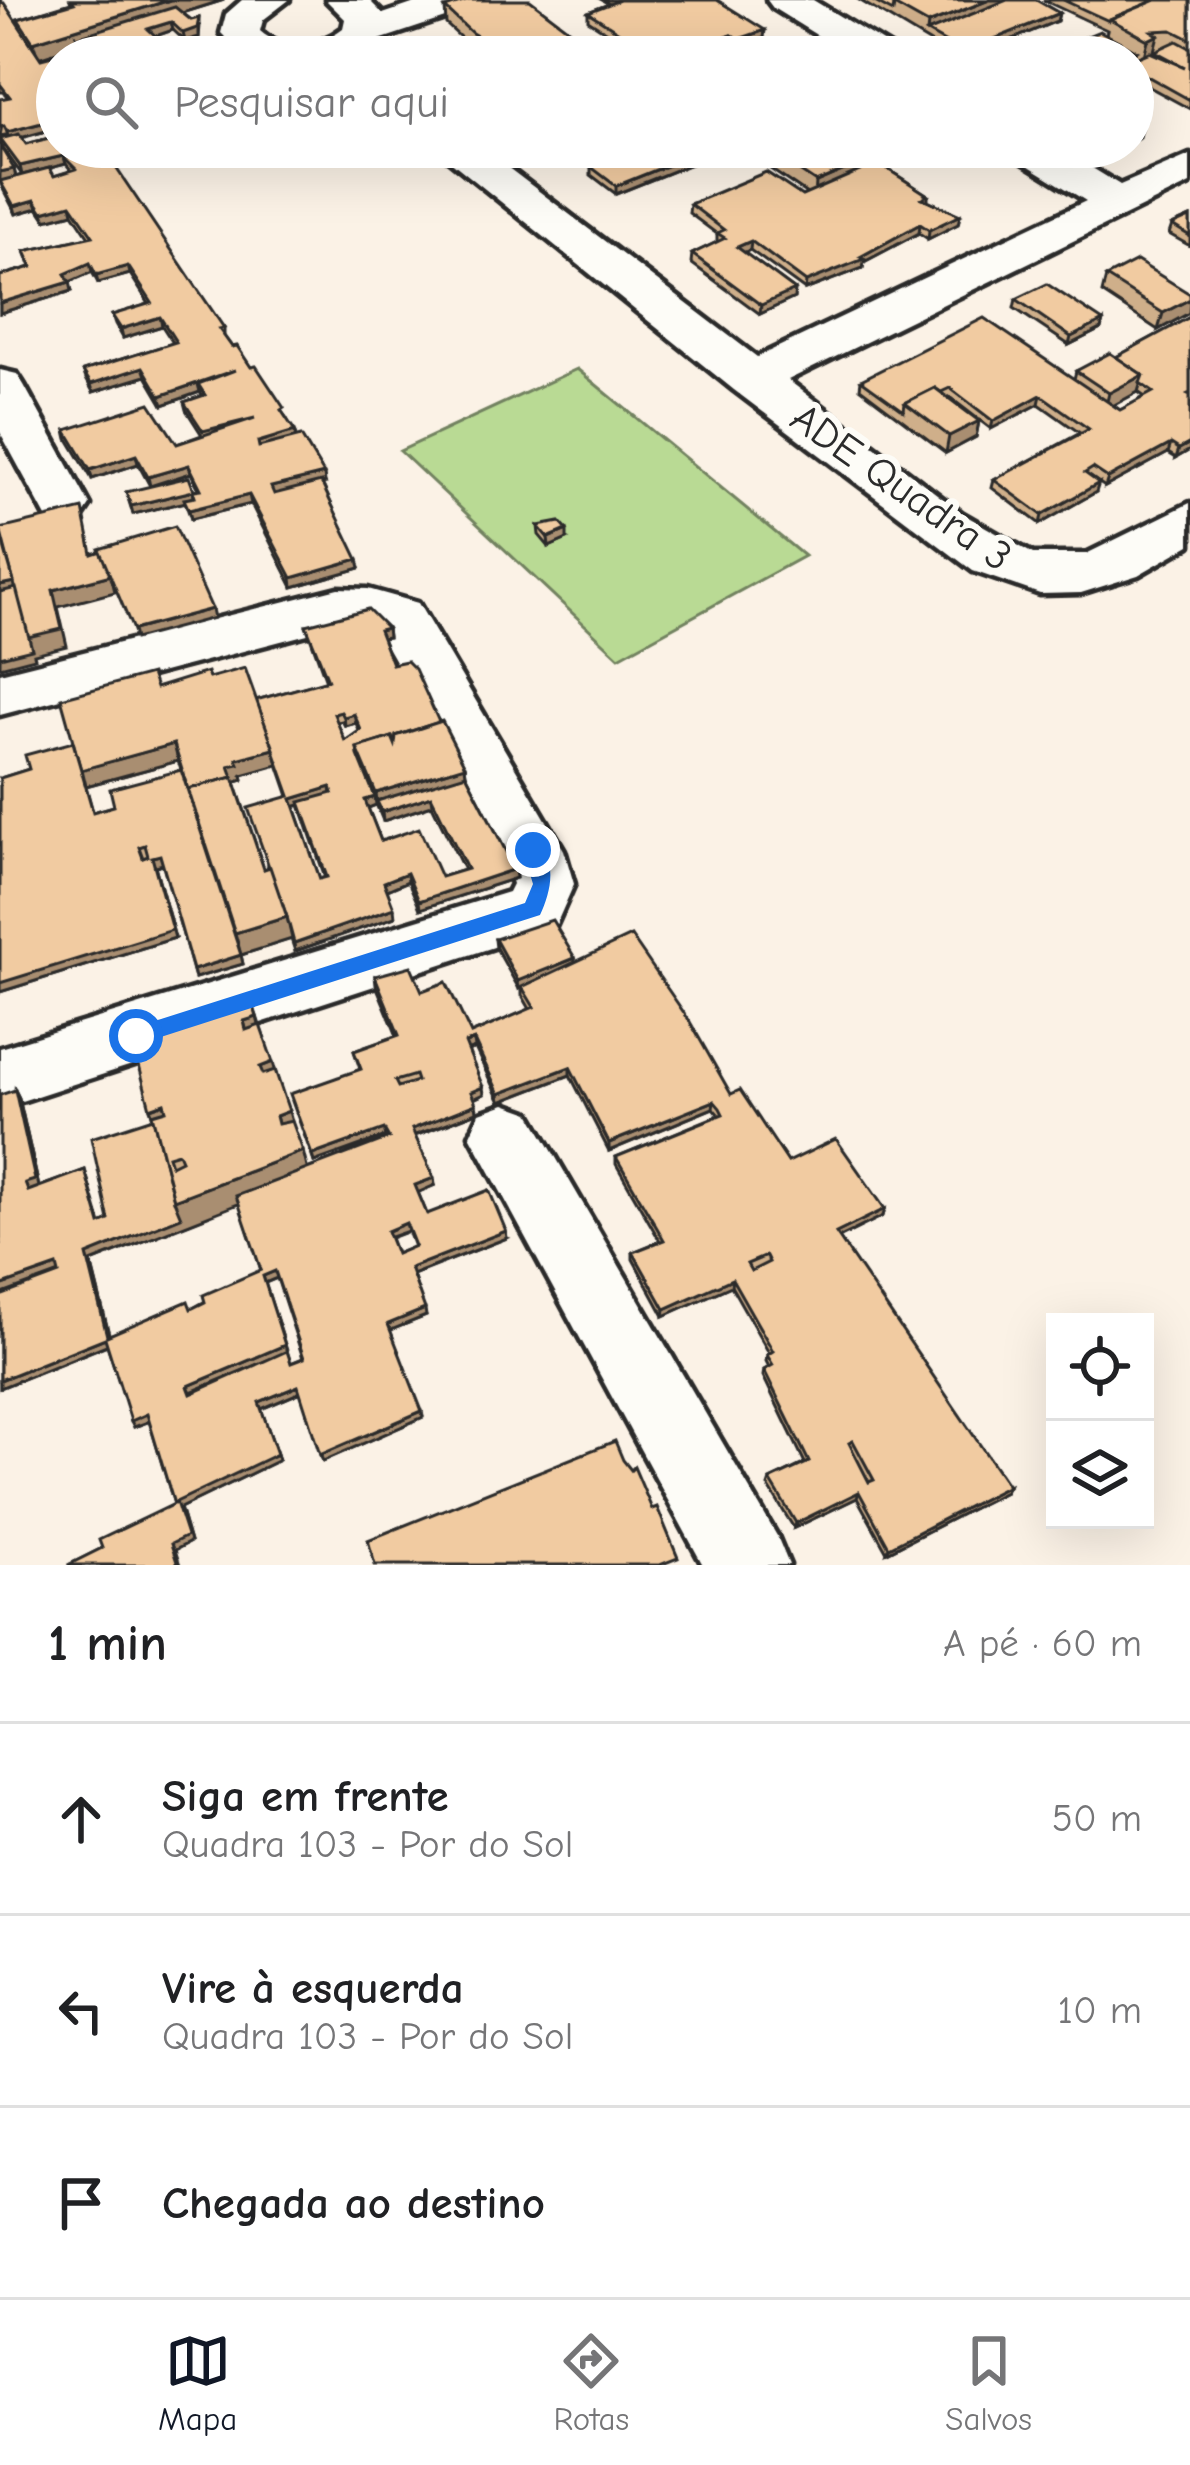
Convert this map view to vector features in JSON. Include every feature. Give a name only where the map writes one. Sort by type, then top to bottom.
[{"type":"street","points":[[244,36],[240,24],[245,14],[270,0]]},
{"type":"street","points":[[344,35],[462,0]]},
{"type":"street","points":[[786,0],[845,36]]},
{"type":"street","name":"ADE Quadra 3","points":[[481,168],[914,502],[989,555],[1021,571],[1068,577],[1090,574],[1112,567],[1190,521]]},
{"type":"street","points":[[1062,168],[1119,203]]},
{"type":"street","name":"ADE Quadra 3","points":[[751,379],[1190,168]]},
{"type":"street","points":[[0,385],[64,505]]},
{"type":"street","points":[[0,694],[338,607],[368,608],[398,617],[533,850],[543,884],[533,909],[499,923],[0,1078]]},
{"type":"street","points":[[505,1135],[748,1565]]},
{"type":"green space","points":[[577,369],[804,556],[619,657],[400,451]]},
{"type":"building","points":[[71,0],[170,0],[53,36],[36,36],[33,42],[18,19],[74,3]]},
{"type":"building","points":[[469,0],[530,0],[571,31],[556,36],[477,36],[445,8]]},
{"type":"building","points":[[717,0],[765,30],[748,36],[625,36],[588,12],[617,1]]},
{"type":"building","points":[[871,0],[906,0],[894,5],[893,12]]},
{"type":"building","points":[[906,0],[989,0],[928,24],[894,5]]},
{"type":"building","points":[[1007,0],[1036,0],[1059,13],[1002,36],[934,36],[927,32]]},
{"type":"building","points":[[1063,0],[1156,0],[1109,21]]},
{"type":"building","points":[[1156,0],[1190,0],[1190,39],[1172,30],[1141,36],[1110,19]]},
{"type":"building","points":[[4,3],[36,51],[36,124],[7,132],[0,127],[0,99],[10,97],[0,84],[0,4]]},
{"type":"building","points":[[175,7],[191,20],[199,18],[197,28],[183,33],[171,22],[148,29],[156,36],[80,36]]},
{"type":"building","points":[[1177,41],[1190,48],[1190,100],[1154,80],[1154,54],[1185,67],[1155,51]]},
{"type":"building","points":[[19,134],[26,144],[36,141],[36,162],[20,166],[0,139]]},
{"type":"building","points":[[0,146],[14,169],[0,172]]},
{"type":"building","points":[[49,168],[54,176],[76,169],[116,168],[224,328],[219,329],[251,367],[256,366],[284,408],[295,431],[258,442],[259,447],[301,436],[324,474],[271,487],[274,494],[321,482],[358,559],[292,578],[249,495],[189,510],[184,499],[195,497],[193,491],[131,506],[126,492],[189,477],[194,490],[201,489],[189,465],[148,477],[136,455],[90,470],[66,430],[150,403],[177,444],[255,418],[203,431],[184,402],[205,395],[198,384],[235,370],[160,396],[143,367],[91,384],[83,371],[176,342],[160,317],[121,329],[112,315],[152,303],[128,266],[96,275],[90,263],[65,274],[70,282],[0,303],[0,276],[32,267],[25,251],[93,236],[71,204],[43,212],[35,200],[14,206],[0,181]]},
{"type":"building","points":[[592,168],[661,168],[616,186]]},
{"type":"building","points":[[795,168],[849,168],[816,182]]},
{"type":"building","points":[[866,168],[886,168],[928,195],[922,198],[960,215],[929,230],[920,224],[860,257],[864,259],[806,282],[751,241],[737,247],[795,290],[761,305],[692,254],[725,238],[717,233],[724,230],[690,204],[766,172],[802,196]]},
{"type":"building","points":[[1190,217],[1190,236],[1172,225]]},
{"type":"building","points":[[1137,261],[1190,294],[1190,299],[1163,313],[1106,277]]},
{"type":"building","points":[[1047,284],[1103,321],[1071,337],[1016,299]]},
{"type":"building","points":[[1190,317],[1190,443],[1179,449],[1171,444],[1108,478],[1093,468],[1085,473],[1099,483],[1042,515],[994,480],[1089,429],[1041,395],[993,421],[950,388],[941,392],[935,388],[905,403],[904,411],[861,380],[984,318],[1120,410],[1153,392],[1140,383],[1143,375],[1116,357]]},
{"type":"building","points":[[1110,353],[1143,375],[1109,393],[1076,371]]},
{"type":"building","points":[[935,388],[979,421],[949,436],[905,403]]},
{"type":"building","points":[[83,509],[92,554],[101,551],[111,575],[53,590],[62,629],[28,637],[0,529]]},
{"type":"building","points":[[560,522],[567,530],[548,538],[538,526]]},
{"type":"building","points":[[175,526],[212,609],[133,630],[99,549]]},
{"type":"building","points":[[0,533],[14,582],[0,585]]},
{"type":"building","points":[[16,588],[32,649],[0,657],[0,592]]},
{"type":"building","points":[[368,609],[387,628],[379,630],[392,664],[407,661],[415,669],[439,722],[396,736],[395,744],[392,737],[357,748],[375,797],[365,800],[381,841],[419,828],[441,877],[467,869],[431,796],[382,812],[377,801],[466,774],[515,869],[419,901],[407,873],[384,882],[394,908],[294,943],[248,808],[290,796],[256,700],[328,680],[306,625]],"holes":[[[341,712],[344,717],[354,714],[361,730],[345,741],[334,714]],[[331,787],[333,793],[300,802],[327,877],[320,879],[292,799]]]},
{"type":"building","points":[[245,668],[274,749],[237,759],[239,764],[229,766],[233,777],[188,789],[190,796],[174,744],[81,770],[61,698],[151,674],[156,688],[207,672],[209,678]]},
{"type":"building","points":[[442,721],[465,766],[376,793],[357,748],[392,737],[395,744],[396,736]]},
{"type":"building","points":[[73,742],[93,812],[114,806],[110,789],[181,770],[241,955],[193,970],[160,855],[152,857],[172,930],[0,983],[0,778],[29,769],[25,755]]},
{"type":"building","points":[[233,777],[264,869],[270,867],[287,917],[235,933],[188,789]]},
{"type":"building","points":[[552,920],[575,958],[518,981],[495,939]]},
{"type":"building","points":[[631,936],[689,1020],[731,1094],[740,1090],[788,1162],[836,1139],[885,1209],[836,1233],[1008,1486],[889,1547],[859,1492],[796,1523],[770,1480],[809,1462],[764,1370],[773,1365],[767,1355],[773,1351],[732,1279],[665,1309],[633,1252],[664,1240],[616,1157],[723,1114],[720,1108],[714,1101],[609,1143],[570,1067],[499,1094],[474,1040],[465,1043],[483,1087],[471,1092],[476,1104],[412,1129],[434,1178],[415,1185],[427,1214],[489,1190],[506,1231],[410,1268],[425,1309],[388,1324],[422,1411],[320,1455],[298,1386],[259,1402],[277,1454],[176,1502],[187,1536],[171,1544],[178,1565],[68,1565],[102,1548],[99,1540],[174,1504],[147,1414],[131,1421],[105,1338],[0,1380],[0,1296],[59,1274],[57,1266],[0,1286],[0,1095],[15,1090],[35,1180],[25,1183],[28,1191],[85,1170],[100,1224],[109,1220],[91,1138],[153,1118],[181,1217],[87,1255],[107,1336],[188,1301],[191,1309],[205,1302],[203,1295],[261,1270],[236,1196],[389,1138],[384,1129],[312,1155],[290,1094],[361,1069],[354,1051],[399,1035],[375,976],[411,966],[422,991],[446,982],[471,1034],[534,1007],[522,987]],"holes":[[[415,1075],[417,1081],[398,1087],[395,1081]],[[406,1223],[415,1246],[396,1254],[387,1231]],[[766,1256],[769,1262],[751,1271],[747,1264]],[[275,1271],[304,1358],[291,1363],[287,1351],[191,1394],[188,1386],[285,1345],[263,1276]],[[853,1441],[874,1480],[869,1482],[849,1443]]]},
{"type":"building","points":[[251,998],[257,1017],[244,1021],[246,1030],[260,1025],[273,1062],[260,1067],[263,1074],[275,1070],[289,1111],[276,1116],[278,1124],[292,1121],[303,1151],[174,1200],[152,1114],[166,1110],[164,1103],[150,1108],[132,1038]],"holes":[[[178,1153],[181,1160],[171,1165],[168,1156]]]},
{"type":"building","points":[[615,1441],[623,1460],[631,1470],[634,1467],[652,1509],[657,1507],[678,1558],[660,1565],[375,1565],[368,1540]]},
{"type":"route","points":[[136,1036],[533,909],[543,884],[533,850]]}]
